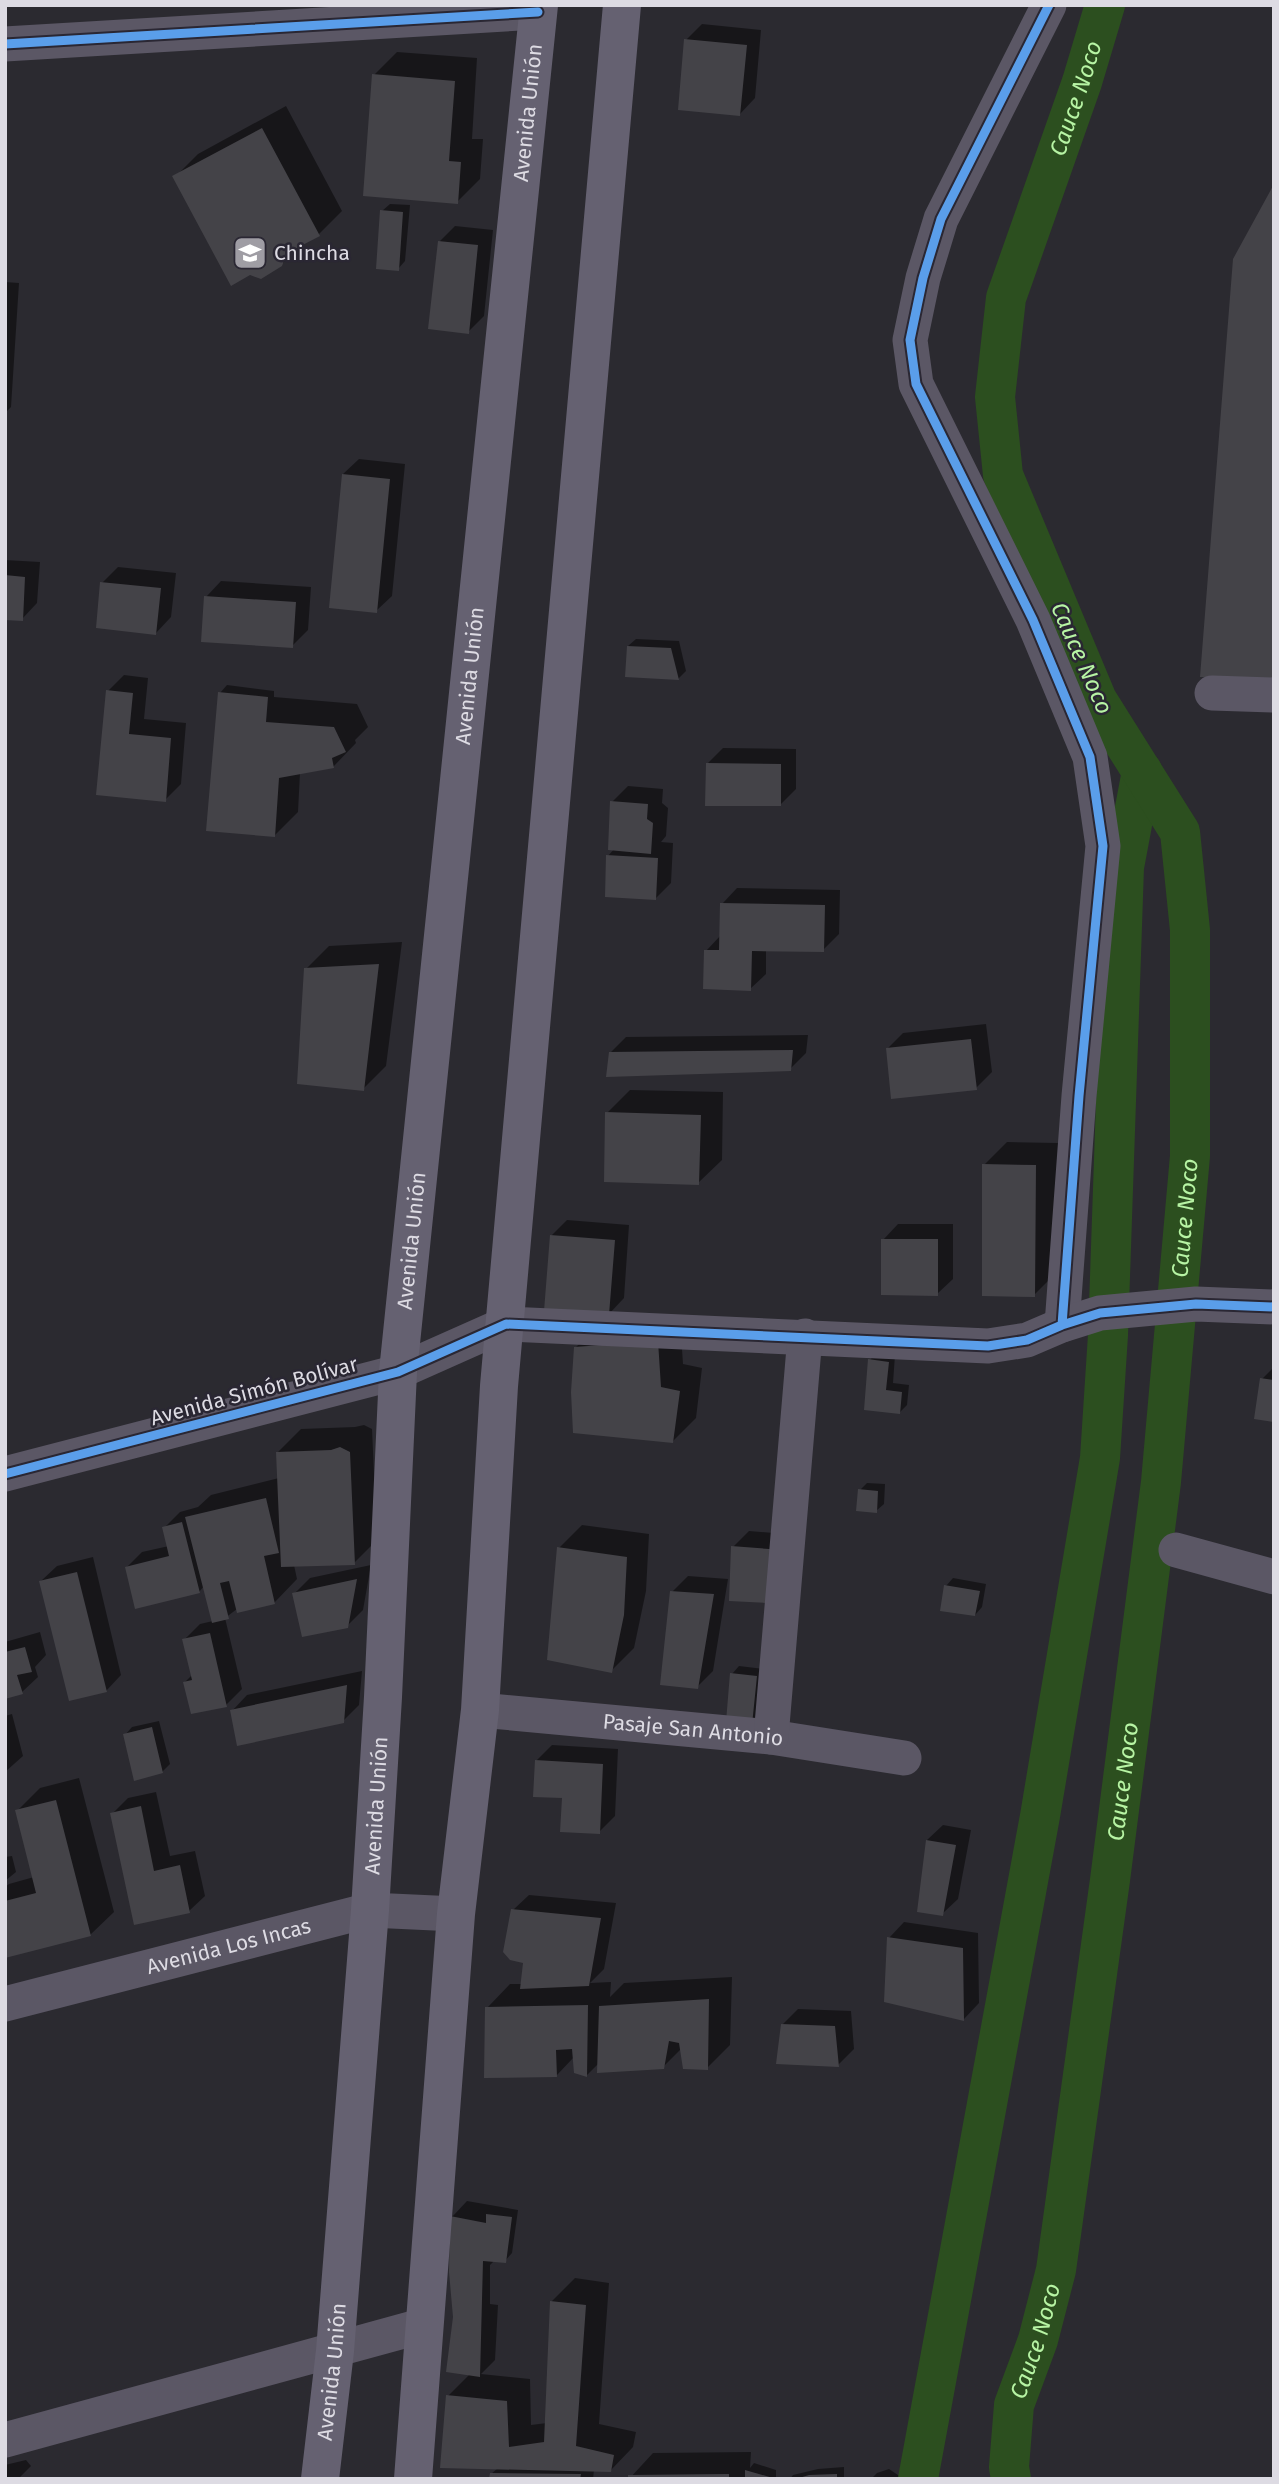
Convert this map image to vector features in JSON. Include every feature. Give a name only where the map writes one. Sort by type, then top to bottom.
[{"type":"main road","points":[[413,2479],[456,1914],[480,1710],[499,1386],[622,5]]},
{"type":"main road","name":"Avenida Unión","points":[[320,2479],[335,2351],[370,1910],[398,1372],[539,9]]},
{"type":"street","points":[[1049,5],[941,219],[923,278],[910,341],[916,384],[1033,621],[1090,757],[1103,846],[1079,1096],[1062,1325]]},
{"type":"street","points":[[5,44],[539,9]]},
{"type":"street","points":[[1212,693],[1274,695]]},
{"type":"street","points":[[506,1324],[988,1346],[1027,1340],[1100,1313],[1196,1304],[1274,1307]]},
{"type":"street","name":"Avenida Simón Bolívar","points":[[5,1474],[398,1372],[506,1324]]},
{"type":"street","points":[[771,1737],[805,1336]]},
{"type":"street","points":[[1177,1550],[1274,1577]]},
{"type":"street","name":"Pasaje San Antonio","points":[[480,1710],[771,1737],[904,1758]]},
{"type":"street","name":"Avenida Los Incas","points":[[5,2004],[370,1910],[456,1914]]},
{"type":"street","points":[[5,2440],[425,2325]]},
{"type":"building","points":[[684,39],[747,45],[740,116],[678,110]]},
{"type":"building","points":[[372,74],[455,81],[449,161],[461,162],[458,204],[363,196]]},
{"type":"building","points":[[262,128],[320,236],[287,253],[282,266],[261,279],[250,275],[231,286],[172,176]]},
{"type":"building","points":[[1274,184],[1274,679],[1200,677],[1233,259]]},
{"type":"building","points":[[380,210],[403,212],[399,271],[376,269]]},
{"type":"building","points":[[438,241],[478,245],[469,334],[428,329]]},
{"type":"building","points":[[342,474],[390,479],[377,613],[329,608]]},
{"type":"building","points":[[5,575],[25,577],[23,621],[5,620]]},
{"type":"building","points":[[100,582],[161,588],[156,635],[96,628]]},
{"type":"building","points":[[204,596],[296,602],[293,648],[201,642]]},
{"type":"building","points":[[627,646],[671,648],[679,680],[625,677]]},
{"type":"building","points":[[106,690],[133,693],[129,734],[171,738],[166,802],[96,795]]},
{"type":"building","points":[[218,692],[268,697],[266,722],[334,727],[346,752],[332,758],[334,768],[279,778],[275,837],[206,831]]},
{"type":"building","points":[[706,763],[781,764],[781,806],[705,806]]},
{"type":"building","points":[[610,801],[648,804],[647,819],[653,823],[651,854],[608,850]]},
{"type":"building","points":[[606,855],[658,858],[656,900],[605,897]]},
{"type":"building","points":[[720,903],[825,905],[824,952],[752,951],[751,991],[703,989],[704,950],[719,950]]},
{"type":"building","points":[[379,964],[364,1091],[297,1084],[304,968]]},
{"type":"building","points":[[971,1039],[977,1090],[891,1099],[886,1048]]},
{"type":"building","points":[[793,1050],[791,1071],[606,1077],[609,1052]]},
{"type":"building","points":[[605,1112],[701,1115],[699,1185],[604,1182]]},
{"type":"building","points":[[982,1164],[1036,1165],[1035,1297],[982,1296]]},
{"type":"building","points":[[550,1235],[615,1240],[609,1315],[544,1311]]},
{"type":"building","points":[[881,1239],[938,1239],[938,1296],[881,1295]]},
{"type":"building","points":[[658,1341],[661,1387],[680,1391],[673,1443],[573,1433],[571,1392],[574,1347]]},
{"type":"building","points":[[868,1359],[889,1362],[886,1390],[902,1392],[900,1414],[864,1410]]},
{"type":"building","points":[[1260,1378],[1274,1380],[1274,1422],[1254,1419]]},
{"type":"building","points":[[340,1447],[350,1452],[355,1565],[281,1567],[276,1452],[331,1450]]},
{"type":"building","points":[[858,1489],[878,1491],[877,1513],[856,1511]]},
{"type":"building","points":[[266,1498],[279,1553],[264,1556],[275,1604],[237,1613],[229,1581],[220,1583],[229,1619],[212,1623],[185,1517]]},
{"type":"building","points":[[182,1522],[200,1593],[135,1609],[125,1567],[169,1556],[162,1527]]},
{"type":"building","points":[[731,1546],[783,1550],[767,1603],[729,1601]]},
{"type":"building","points":[[557,1547],[627,1557],[624,1615],[612,1673],[547,1660]]},
{"type":"building","points":[[77,1572],[107,1692],[69,1701],[39,1581]]},
{"type":"building","points":[[357,1579],[348,1628],[302,1637],[292,1593]]},
{"type":"building","points":[[944,1585],[980,1591],[975,1616],[940,1611]]},
{"type":"building","points":[[670,1591],[714,1594],[698,1689],[660,1685]]},
{"type":"building","points":[[210,1633],[227,1707],[191,1714],[183,1682],[192,1680],[182,1639]]},
{"type":"building","points":[[25,1647],[32,1672],[17,1675],[23,1694],[5,1699],[5,1652]]},
{"type":"building","points":[[730,1673],[757,1676],[752,1725],[726,1722]]},
{"type":"building","points":[[347,1685],[344,1723],[237,1746],[230,1710]]},
{"type":"building","points":[[152,1727],[163,1773],[134,1781],[123,1734]]},
{"type":"building","points":[[535,1760],[603,1764],[600,1834],[560,1832],[562,1798],[533,1797]]},
{"type":"building","points":[[56,1800],[91,1936],[5,1958],[5,1901],[36,1893],[15,1810]]},
{"type":"building","points":[[141,1806],[154,1871],[180,1865],[190,1913],[134,1925],[110,1813]]},
{"type":"building","points":[[926,1840],[956,1845],[943,1916],[917,1912]]},
{"type":"building","points":[[511,1909],[601,1918],[589,1986],[520,1989],[523,1963],[510,1960],[503,1952]]},
{"type":"building","points":[[887,1937],[963,1948],[964,2021],[884,2002]]},
{"type":"building","points":[[709,1999],[708,2070],[683,2069],[679,2043],[669,2041],[664,2069],[597,2073],[599,2006]]},
{"type":"building","points":[[588,2005],[587,2077],[574,2073],[572,2049],[556,2050],[557,2077],[484,2078],[485,2007]]},
{"type":"building","points":[[781,2024],[835,2026],[839,2067],[776,2064]]},
{"type":"building","points":[[486,2214],[512,2217],[506,2263],[483,2261],[480,2377],[446,2372],[453,2317],[449,2272],[450,2216],[486,2223]]},
{"type":"building","points":[[550,2301],[586,2305],[576,2446],[614,2455],[611,2472],[440,2468],[446,2395],[507,2401],[509,2447],[544,2442]]},
{"type":"building","points":[[745,2470],[773,2478],[745,2479]]},
{"type":"building","points":[[490,2473],[581,2474],[580,2479],[489,2479]]},
{"type":"building","points":[[729,2474],[729,2479],[628,2479],[628,2475]]},
{"type":"building","points":[[837,2474],[837,2479],[799,2478],[809,2475]]},
{"type":"waterway","name":"Cauce Noco","points":[[1011,2479],[1009,2467],[1014,2405],[1038,2340],[1056,2270],[1110,1880],[1161,1482],[1190,1156],[1190,930],[1180,832],[1097,700],[1003,475],[995,397],[1006,298],[1082,82],[1105,5]]},
{"type":"waterway","points":[[918,2479],[1040,1816],[1100,1458],[1108,1335],[1124,867],[1142,771]]},
{"type":"cycle path","points":[[1049,5],[941,219],[923,278],[910,340],[916,384],[1033,620],[1090,757],[1103,846],[1079,1096],[1062,1325]]},
{"type":"cycle path","points":[[5,44],[538,12]]},
{"type":"cycle path","points":[[5,1474],[398,1372],[506,1324],[988,1346],[1027,1340],[1100,1313],[1196,1304],[1274,1307]]},
{"type":"place","name":"Chincha","points":[[250,253]]}]
